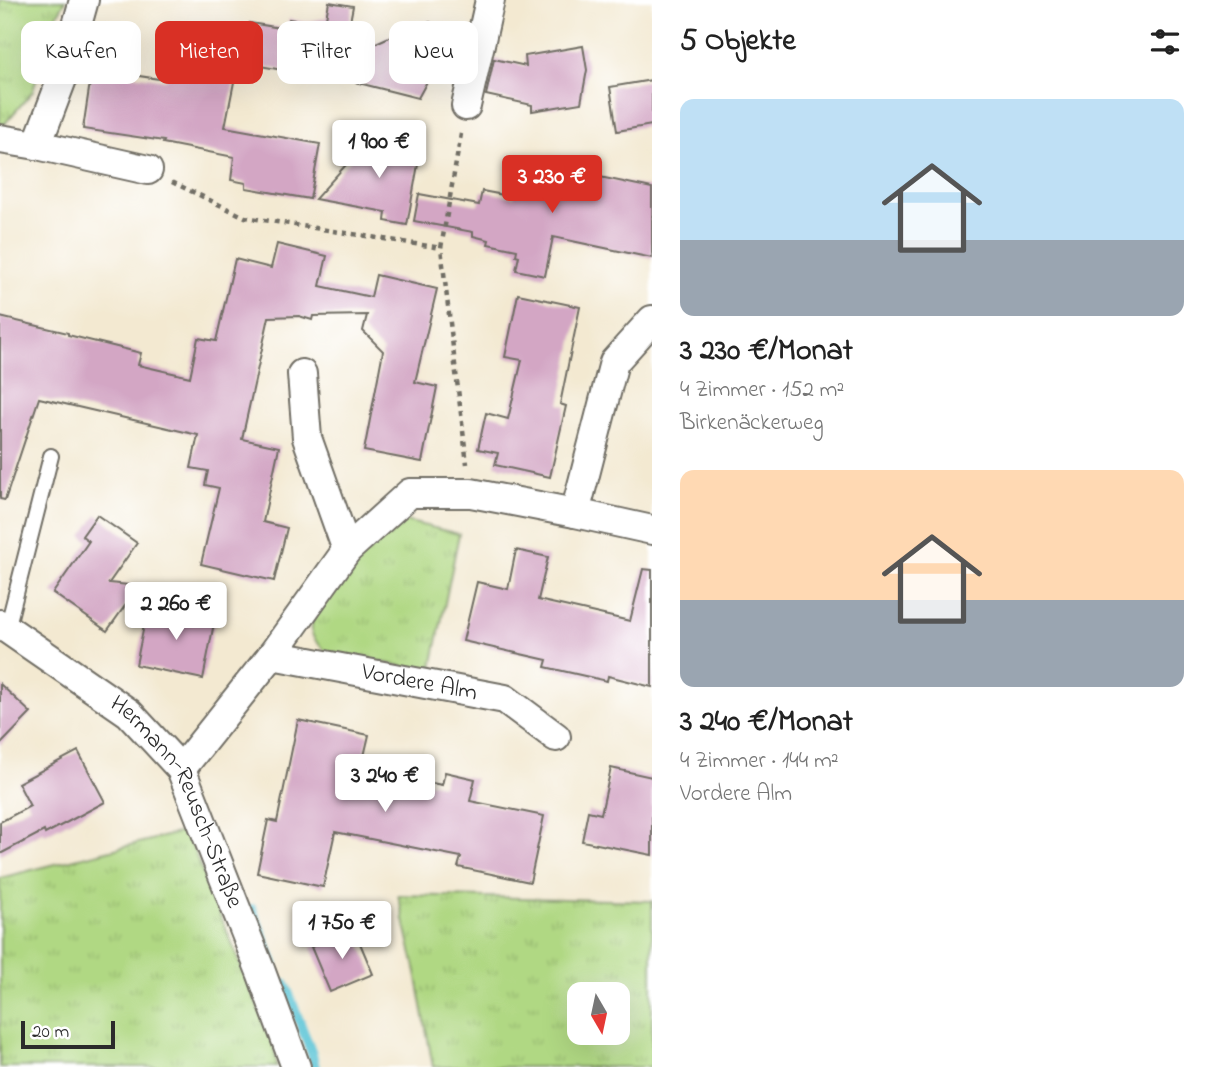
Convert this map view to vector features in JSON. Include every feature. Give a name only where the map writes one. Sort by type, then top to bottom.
[{"type":"street","points":[[37,145],[62,79],[84,0]]},
{"type":"street","points":[[466,106],[490,0]]},
{"type":"street","points":[[0,139],[148,170]]},
{"type":"street","points":[[575,513],[614,362],[652,320]]},
{"type":"street","points":[[302,374],[307,438],[347,550]]},
{"type":"street","points":[[181,769],[272,655],[347,550],[410,493],[471,493],[652,530]]},
{"type":"street","name":"Hermann-Reusch-Straße","points":[[3,626],[129,713],[181,769],[296,1067]]},
{"type":"street","name":"Vordere Alm","points":[[272,655],[505,699],[556,737]]},
{"type":"lane","name":"Hermann-Reusch-Straße","points":[[3,626],[51,456]]},
{"type":"path","points":[[466,106],[441,248],[471,493]]},
{"type":"path","points":[[148,170],[245,217],[441,248]]},
{"type":"green space","points":[[0,0],[66,0],[54,21],[21,21],[21,84],[35,84],[33,91],[2,127]]},
{"type":"green space","points":[[397,519],[459,534],[431,672],[326,651],[312,635],[314,615],[368,545]]},
{"type":"green space","points":[[186,831],[274,1047],[277,1067],[0,1067],[0,878]]},
{"type":"green space","points":[[398,895],[652,901],[652,1067],[433,1067],[416,972]]},
{"type":"building","points":[[329,2],[353,6],[350,21],[310,21],[326,18]]},
{"type":"building","points":[[263,25],[277,27],[277,69],[263,66]]},
{"type":"building","points":[[389,37],[389,84],[426,84],[418,98],[363,84],[375,84],[375,43]]},
{"type":"building","points":[[583,46],[587,70],[581,103],[532,111],[532,105],[486,95],[494,59],[526,66],[525,56]]},
{"type":"building","points":[[141,76],[155,78],[155,84],[234,84],[225,127],[320,144],[310,199],[246,188],[246,183],[231,180],[234,157],[163,143],[164,141],[83,129],[90,84],[141,84]]},
{"type":"building","points":[[652,80],[652,125],[617,131],[610,87]]},
{"type":"building","points":[[400,123],[421,148],[407,225],[385,221],[386,212],[315,199],[363,146],[396,152]]},
{"type":"building","points":[[534,163],[652,188],[652,258],[553,237],[545,276],[516,270],[519,256],[516,255],[517,250],[488,244],[489,240],[473,236],[473,232],[414,221],[419,194],[479,205],[482,191],[514,197],[518,169]]},
{"type":"building","points":[[277,244],[327,256],[320,286],[371,297],[376,275],[437,289],[415,382],[437,387],[422,462],[364,451],[383,351],[363,331],[367,315],[313,316],[312,320],[299,316],[269,317],[242,439],[279,447],[263,522],[287,528],[274,581],[201,564],[219,488],[205,485],[208,471],[191,468],[198,435],[39,398],[5,500],[0,499],[0,317],[141,353],[138,365],[190,377],[198,338],[216,341],[235,259],[271,268]]},
{"type":"building","points":[[518,294],[580,307],[560,404],[566,406],[550,477],[495,465],[498,453],[478,449],[486,413],[508,419],[522,360],[505,357]]},
{"type":"building","points":[[97,515],[137,543],[109,583],[139,586],[107,631],[53,593],[89,541],[82,536]]},
{"type":"building","points":[[516,550],[548,557],[538,600],[630,621],[643,569],[652,570],[652,687],[608,676],[607,681],[545,667],[547,660],[463,641],[477,582],[508,589]]},
{"type":"building","points":[[148,605],[215,618],[203,679],[136,665]]},
{"type":"building","points":[[0,684],[31,713],[0,745]]},
{"type":"building","points":[[298,720],[369,735],[361,769],[442,785],[445,772],[475,779],[470,801],[544,816],[530,882],[458,867],[461,857],[335,832],[323,887],[257,873],[268,820],[277,822]]},
{"type":"building","points":[[78,751],[105,802],[0,854],[0,822],[30,806],[18,783]]},
{"type":"building","points":[[611,768],[652,777],[652,855],[582,841],[588,811],[601,814]]},
{"type":"building","points":[[354,929],[373,974],[330,992],[311,947]]},
{"type":"waterway","points":[[252,909],[274,964]]},
{"type":"waterway","points":[[285,984],[315,1067]]}]
